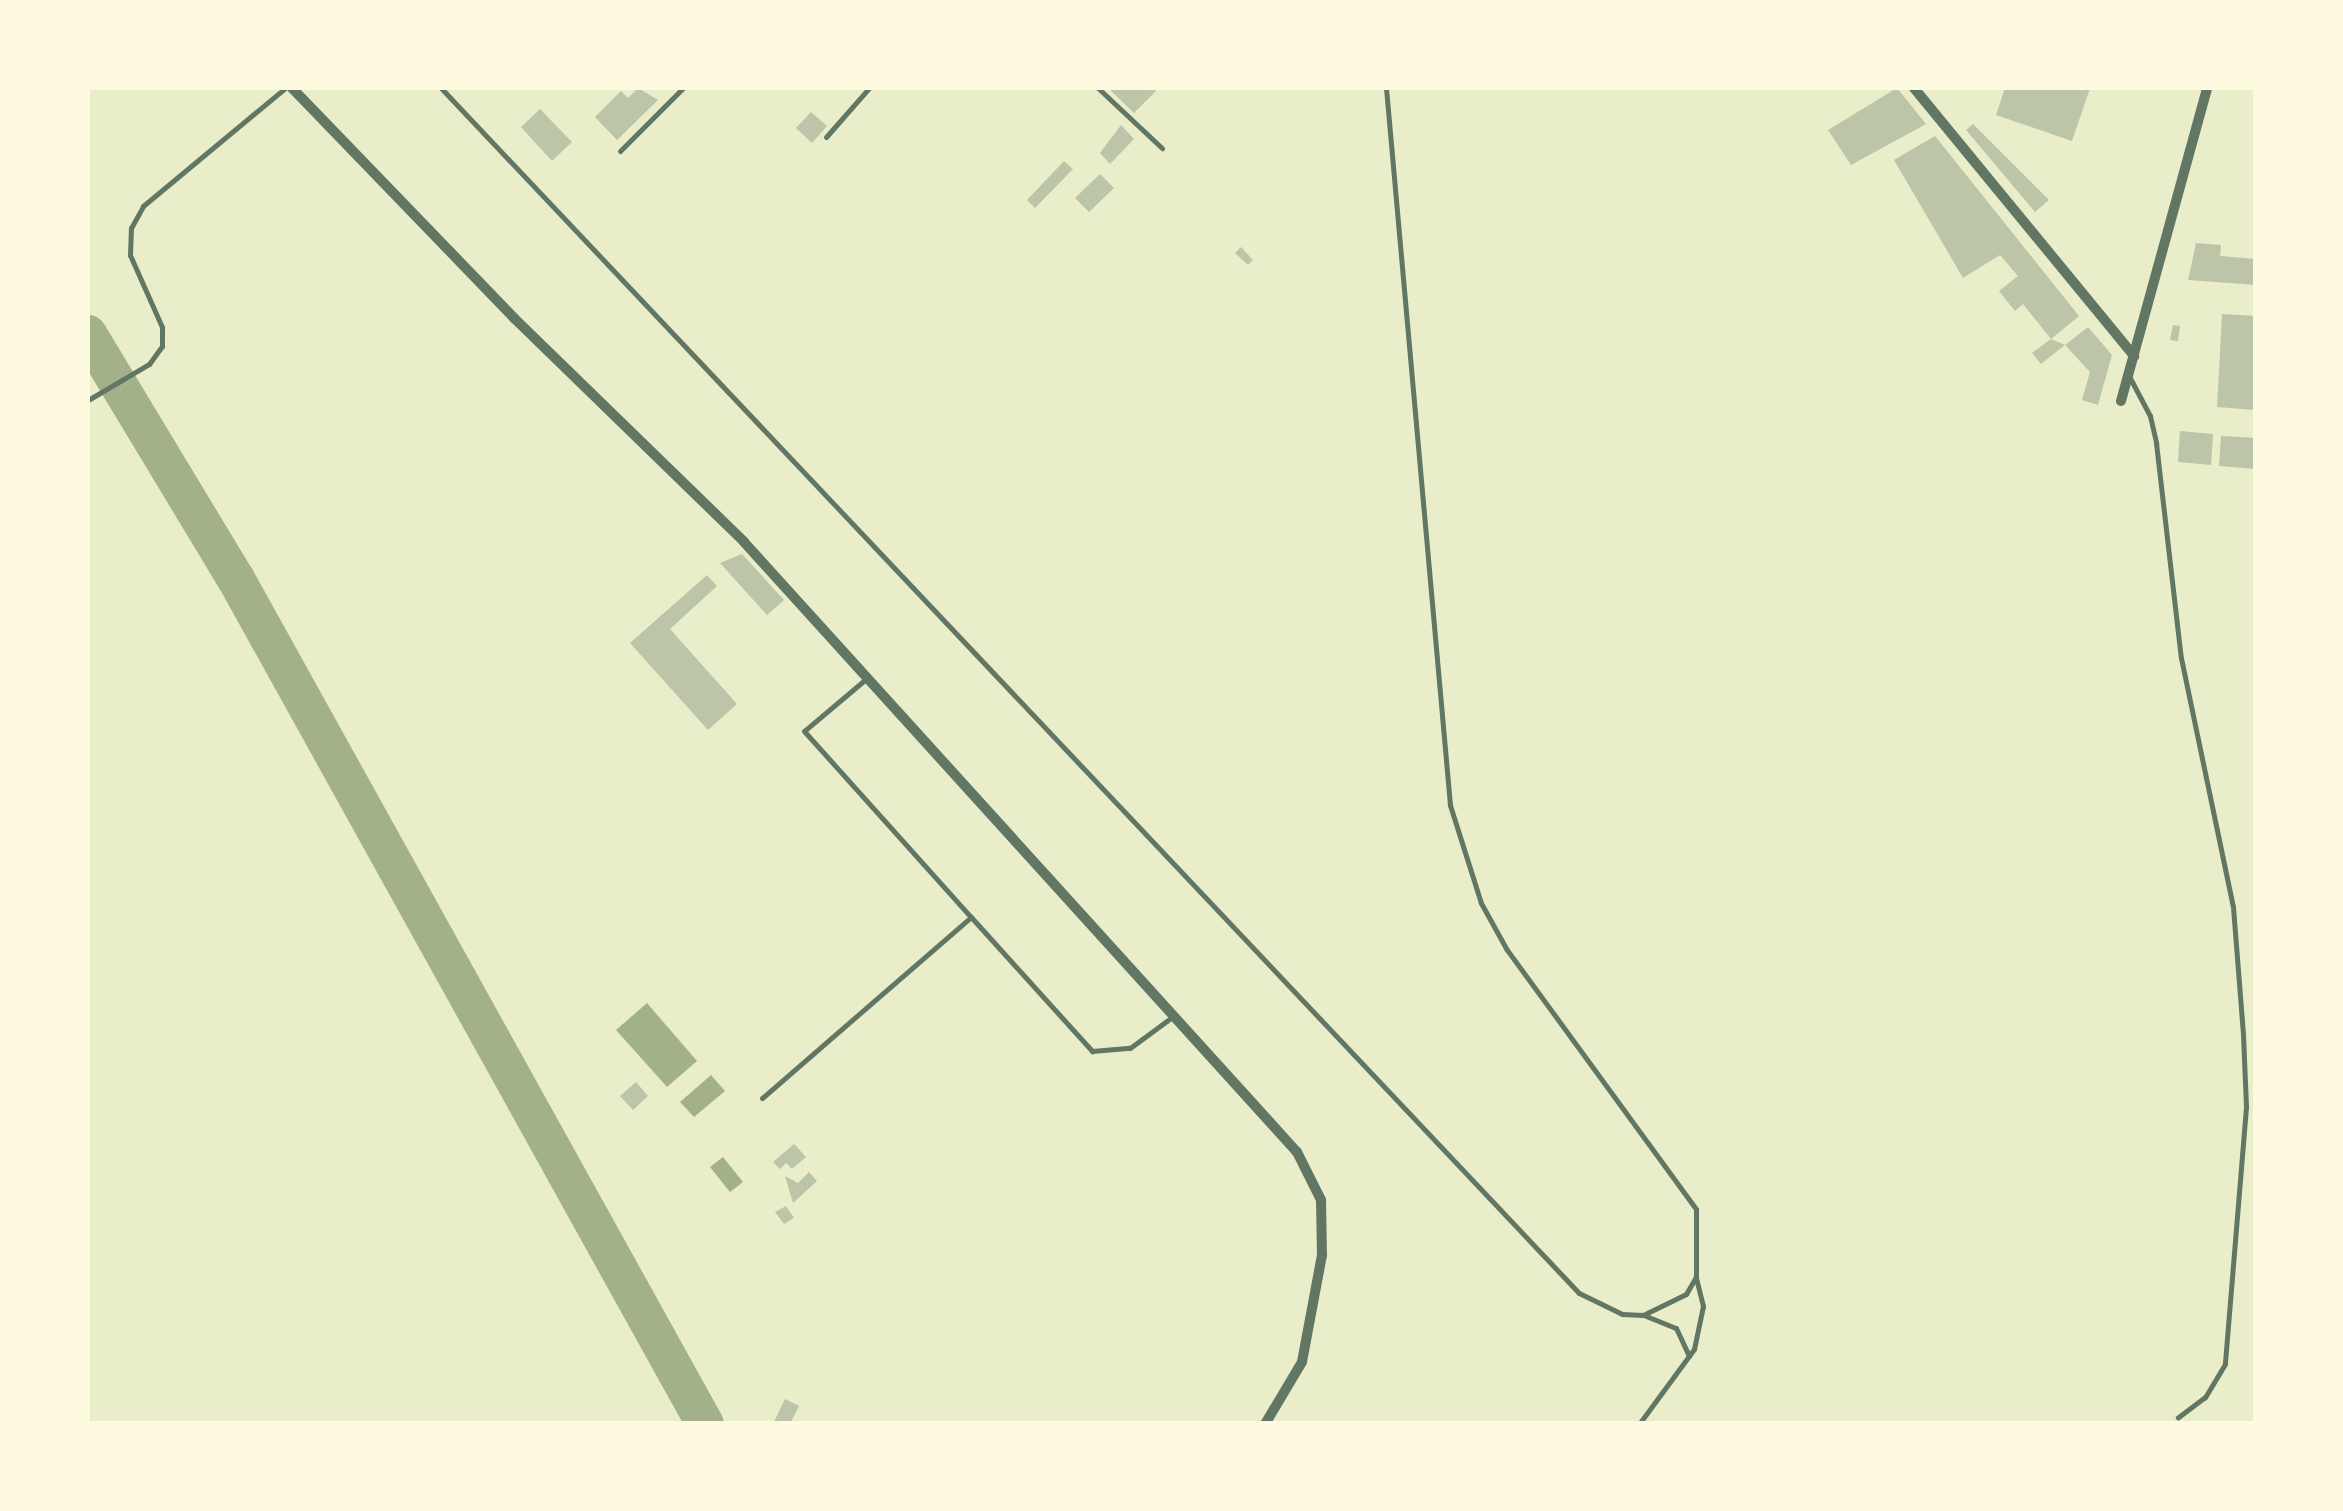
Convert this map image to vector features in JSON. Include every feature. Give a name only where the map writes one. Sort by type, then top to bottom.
[{"type":"street","points":[[288,88],[870,676],[1296,1152],[1320,1200],[1322,1255],[1313,1323],[1302,1362],[1266,1424]]},
{"type":"street","points":[[1914,88],[2134,356]]},
{"type":"street","points":[[2121,401],[2207,88]]},
{"type":"lane","points":[[88,400],[149,364],[162,346],[162,326],[130,255],[130,228],[143,206],[288,88]]},
{"type":"lane","points":[[441,88],[1579,1293],[1622,1314],[1643,1315],[1676,1328],[1690,1359]]},
{"type":"lane","points":[[620,150],[683,88]]},
{"type":"lane","points":[[826,137],[870,88]]},
{"type":"lane","points":[[1098,88],[1162,148]]},
{"type":"lane","points":[[1386,88],[1440,740],[1459,839],[1482,903],[1529,984],[1696,1209],[1696,1276],[1702,1306],[1690,1359],[1639,1424]]},
{"type":"lane","points":[[2128,375],[2150,416],[2156,444],[2181,658],[2234,907],[2244,1034],[2246,1107],[2226,1364],[2205,1397],[2178,1418]]},
{"type":"lane","points":[[870,676],[804,732],[1092,1051],[1130,1048],[1175,1016]]},
{"type":"lane","points":[[762,1098],[971,917]]},
{"type":"lane","points":[[1643,1315],[1686,1294],[1696,1276]]},
{"type":"shaded area","points":[[647,1003],[697,1061],[667,1087],[616,1030]]},
{"type":"shaded area","points":[[711,1075],[725,1091],[694,1117],[680,1102]]},
{"type":"shaded area","points":[[723,1157],[743,1182],[730,1192],[710,1167]]},
{"type":"building","points":[[638,88],[658,100],[617,140],[595,117],[621,91],[628,98]]},
{"type":"building","points":[[1108,88],[1152,88],[1156,91],[1134,113]]},
{"type":"building","points":[[1897,88],[1926,124],[1851,165],[1828,130]]},
{"type":"building","points":[[2005,88],[2090,88],[2072,141],[1996,115]]},
{"type":"building","points":[[540,109],[572,142],[552,161],[521,127]]},
{"type":"building","points":[[811,112],[827,126],[812,143],[796,128]]},
{"type":"building","points":[[1973,124],[2049,200],[2035,212],[1966,130]]},
{"type":"building","points":[[1121,125],[1134,139],[1110,164],[1100,153]]},
{"type":"building","points":[[1935,136],[2079,316],[2051,339],[2023,304],[2015,311],[1999,291],[2018,276],[2000,255],[1963,278],[1894,160]]},
{"type":"building","points":[[1064,161],[1073,169],[1035,208],[1027,200]]},
{"type":"building","points":[[1100,174],[1114,188],[1089,212],[1075,198]]},
{"type":"building","points":[[2196,243],[2221,245],[2220,256],[2256,259],[2256,285],[2188,280]]},
{"type":"building","points":[[1241,247],[1253,260],[1248,265],[1235,253]]},
{"type":"building","points":[[2222,314],[2256,316],[2256,410],[2217,407]]},
{"type":"building","points":[[2173,325],[2180,326],[2178,341],[2170,340]]},
{"type":"building","points":[[2088,327],[2112,355],[2098,405],[2082,400],[2090,372],[2065,345]]},
{"type":"building","points":[[2051,339],[2065,345],[2041,364],[2032,353]]},
{"type":"building","points":[[2180,431],[2213,434],[2211,465],[2178,462]]},
{"type":"building","points":[[2221,436],[2256,438],[2256,469],[2219,466]]},
{"type":"building","points":[[742,554],[784,600],[767,615],[720,563]]},
{"type":"building","points":[[707,575],[717,586],[670,629],[737,704],[708,730],[630,643]]},
{"type":"building","points":[[636,1082],[648,1096],[633,1110],[620,1096]]},
{"type":"building","points":[[794,1144],[806,1157],[792,1169],[786,1163],[780,1169],[773,1162]]},
{"type":"building","points":[[809,1172],[817,1181],[793,1203],[785,1176],[798,1183]]},
{"type":"building","points":[[786,1206],[794,1218],[784,1224],[775,1212]]},
{"type":"building","points":[[785,1399],[799,1406],[790,1424],[773,1424]]},
{"type":"waterway","points":[[88,334],[236,579],[705,1424]]}]
